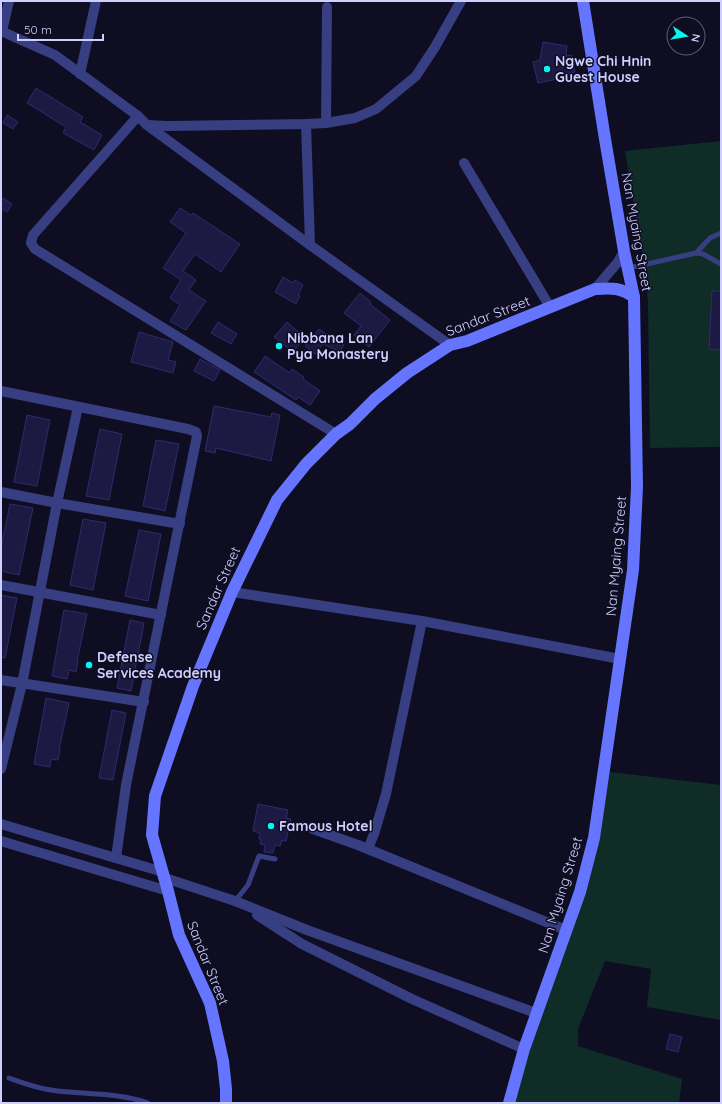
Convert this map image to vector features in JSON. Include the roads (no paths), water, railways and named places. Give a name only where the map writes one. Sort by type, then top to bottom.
[{"type":"street","points":[[9,1],[1,32],[55,55],[310,245],[450,345]]},
{"type":"street","points":[[80,74],[96,1]]},
{"type":"street","points":[[147,125],[306,124],[326,123],[355,118],[376,109],[416,76],[435,47],[461,1]]},
{"type":"street","name":"Nan Myaing Street","points":[[509,1103],[524,1048],[580,892],[594,838],[633,570],[637,487],[634,297],[624,251],[583,1]]},
{"type":"street","points":[[326,123],[327,6]]},
{"type":"street","points":[[138,116],[33,235],[31,243],[34,249],[336,434]]},
{"type":"street","points":[[306,124],[310,245]]},
{"type":"street","points":[[464,163],[550,308]]},
{"type":"street","points":[[595,289],[618,262],[624,251]]},
{"type":"street","name":"Sandar Street","points":[[226,1103],[226,1089],[222,1060],[210,1003],[179,935],[152,835],[155,796],[193,686],[232,592],[277,500],[306,464],[336,434],[350,424],[375,399],[407,373],[450,345],[467,341],[595,289],[612,288],[625,291],[634,297]]},
{"type":"street","points":[[1,391],[188,429],[196,432],[197,436],[126,785],[116,858]]},
{"type":"street","points":[[1,769],[22,684],[57,504],[78,407]]},
{"type":"street","points":[[1,492],[57,504],[180,524]]},
{"type":"street","points":[[1,585],[161,615]]},
{"type":"street","points":[[232,592],[422,621],[620,659]]},
{"type":"street","points":[[368,849],[386,794],[422,621]]},
{"type":"street","points":[[1,680],[144,702]]},
{"type":"street","points":[[1,824],[116,858],[235,901],[307,930],[536,1013]]},
{"type":"street","points":[[313,829],[368,849],[566,930]]},
{"type":"street","points":[[1,841],[168,891]]},
{"type":"street","points":[[235,901],[302,944],[412,999],[524,1048]]},
{"type":"lane","points":[[696,253],[710,238],[721,232]]},
{"type":"lane","points":[[628,268],[696,253],[703,254],[721,264]]},
{"type":"lane","points":[[235,901],[248,885],[258,856],[275,859]]},
{"type":"lane","points":[[9,1078],[35,1087],[51,1090],[101,1094],[136,1099],[148,1103]]},
{"type":"place","name":"Ngwe Chi Hnin Guest House","points":[[547,69]]},
{"type":"place","name":"Nibbana Lan Pya Monastery","points":[[279,346]]},
{"type":"place","name":"Defense Services Academy","points":[[89,665]]},
{"type":"place","name":"Famous Hotel","points":[[271,826]]}]
